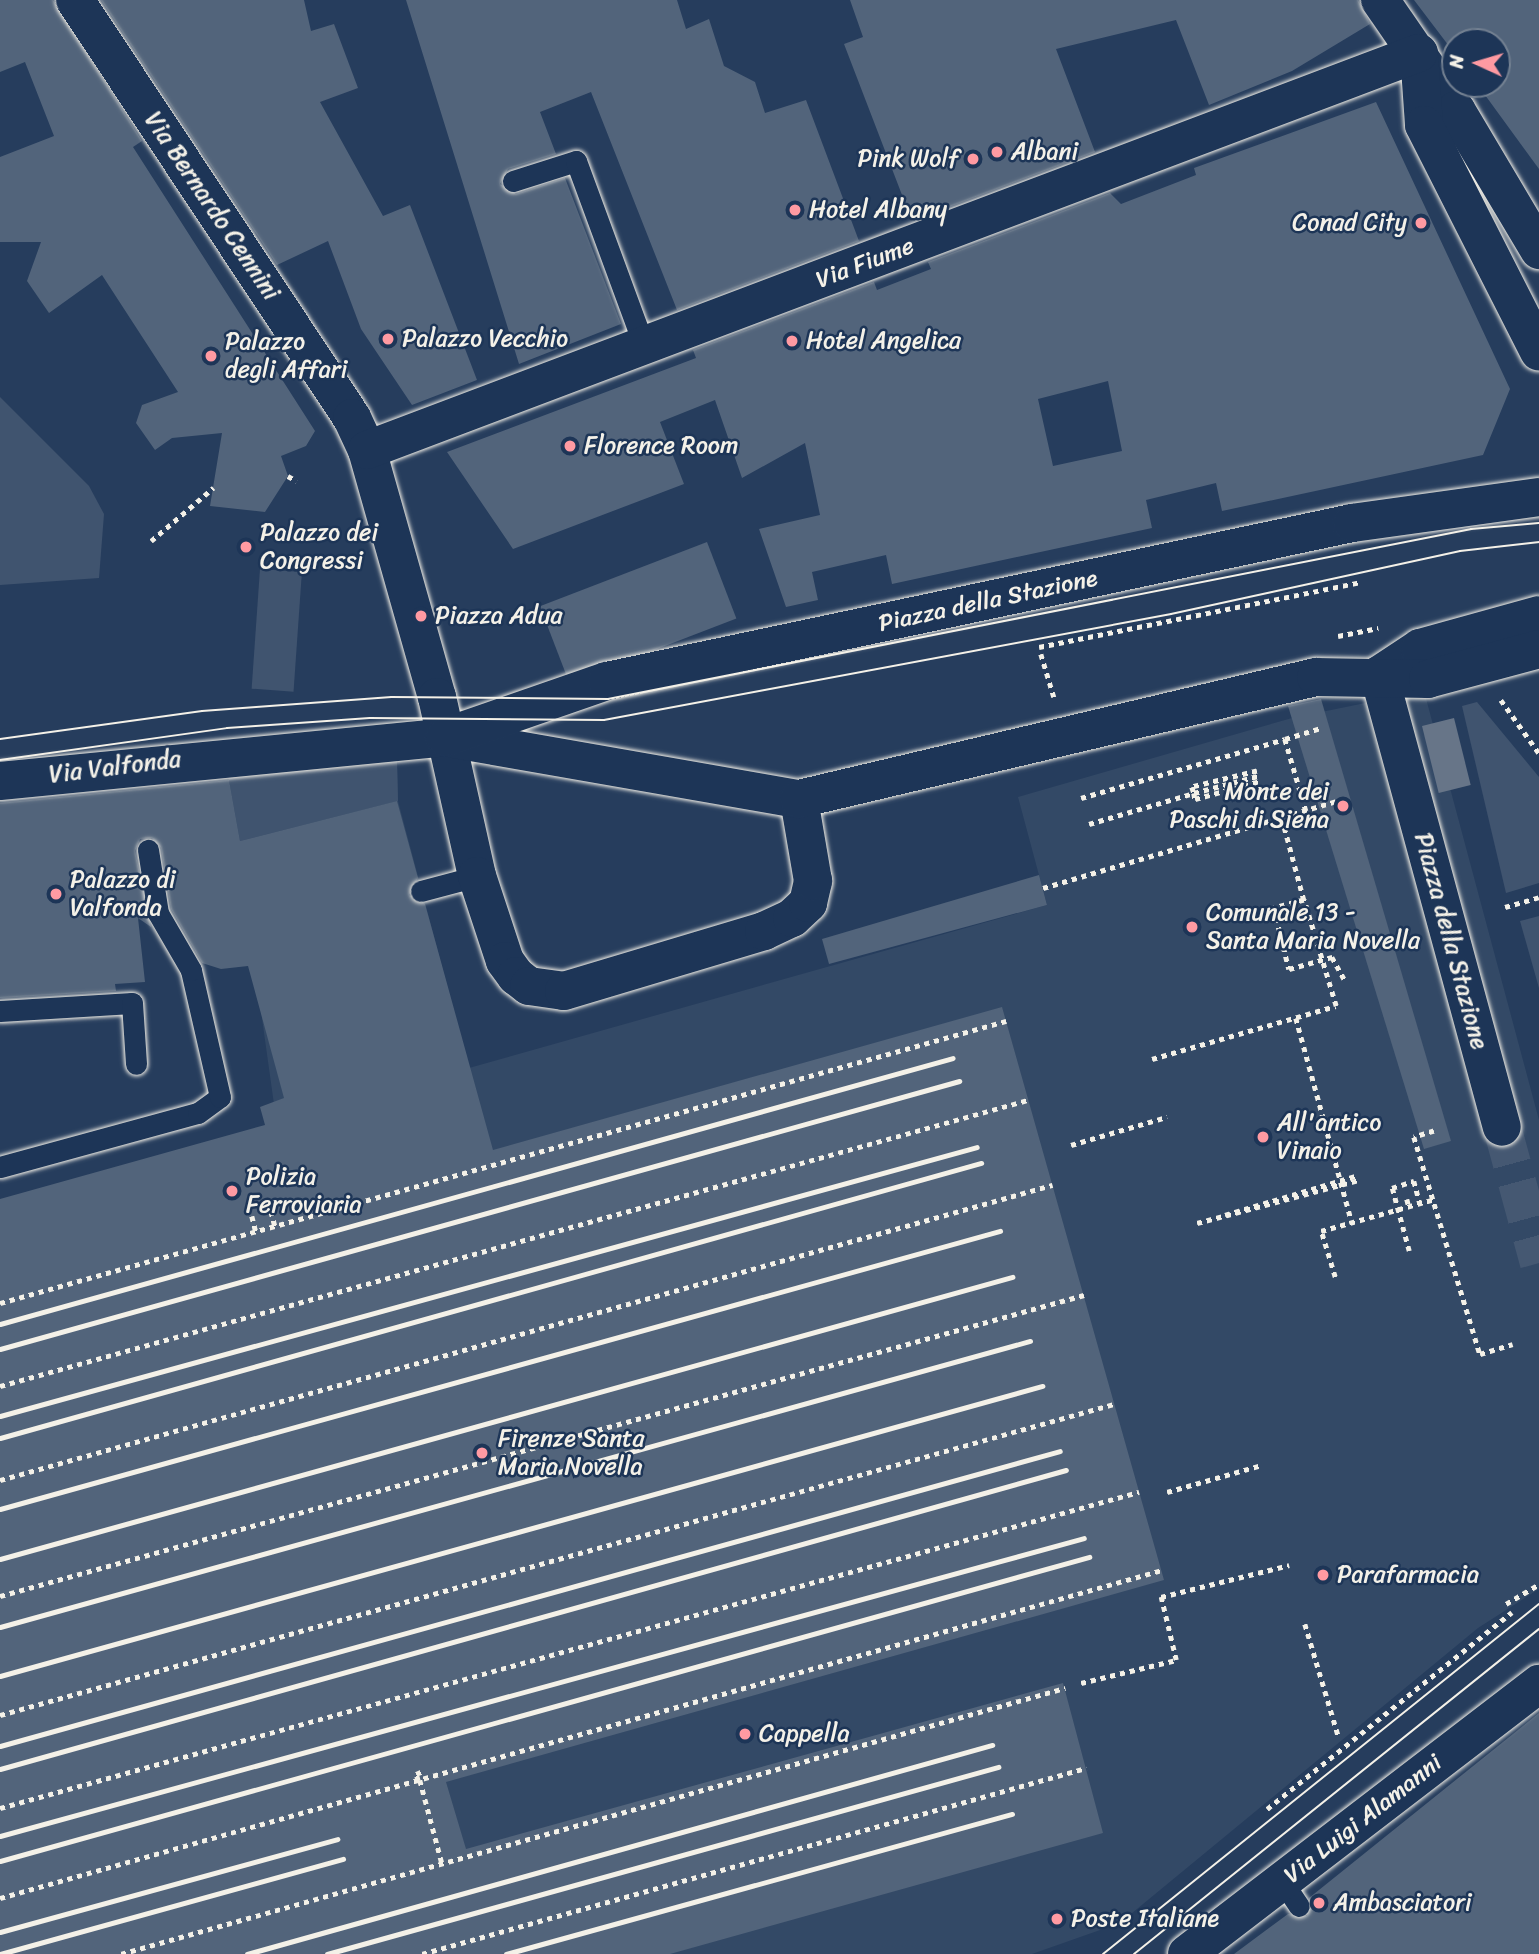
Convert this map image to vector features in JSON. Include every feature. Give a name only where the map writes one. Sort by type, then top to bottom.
[{"type":"street","name":"Via Bernardo Cennini","points":[[75,0],[352,418],[368,450]]},
{"type":"street","points":[[1384,6],[1419,52],[1539,250]]},
{"type":"street","name":"Via Fiume","points":[[368,450],[1419,52]]},
{"type":"street","points":[[1419,52],[1424,125],[1539,352]]},
{"type":"street","points":[[368,450],[442,721],[477,876],[516,976],[529,986],[564,991],[764,931],[803,910],[813,881],[799,799]]},
{"type":"street","name":"Piazza della Stazione","points":[[230,755],[400,743],[442,721],[607,681],[1352,523],[1539,497]]},
{"type":"street","name":"Piazza della Stazione","points":[[1379,675],[1420,648],[1539,615]]},
{"type":"street","name":"Piazza della Stazione","points":[[442,721],[799,799],[1302,680],[1379,675],[1428,679],[1539,649]]},
{"type":"street","name":"Piazza della Stazione","points":[[1379,675],[1502,1127]]},
{"type":"street","name":"Via Valfonda","points":[[0,781],[140,772],[230,755]]},
{"type":"street","name":"Via Luigi Alamanni","points":[[1187,1954],[1291,1893],[1539,1684]]},
{"type":"lane","points":[[513,181],[576,161],[644,346]]},
{"type":"lane","points":[[0,1167],[198,1113],[220,1097],[191,970],[158,914],[148,850]]},
{"type":"lane","points":[[421,891],[477,876]]},
{"type":"lane","points":[[0,1011],[132,1003],[136,1064]]},
{"type":"path","points":[[288,476],[297,481]]},
{"type":"path","points":[[151,541],[213,488]]},
{"type":"path","points":[[1039,647],[1361,582]]},
{"type":"path","points":[[1331,638],[1383,626]]},
{"type":"path","points":[[1041,654],[1054,698]]},
{"type":"path","points":[[1041,701],[1067,695]]},
{"type":"path","points":[[1499,697],[1539,753]]},
{"type":"path","points":[[1082,798],[1320,729]]},
{"type":"path","points":[[1284,739],[1306,811]]},
{"type":"path","points":[[1258,776],[1195,799],[1194,793],[1192,787],[1258,776]]},
{"type":"path","points":[[1089,824],[1194,793]]},
{"type":"path","points":[[1043,888],[1341,800]]},
{"type":"path","points":[[1152,1059],[1336,1006],[1282,818]]},
{"type":"path","points":[[1505,907],[1539,897]]},
{"type":"path","points":[[1304,900],[1274,908],[1289,969],[1332,957],[1346,982]]},
{"type":"path","points":[[1296,1018],[1352,1223]]},
{"type":"path","points":[[0,1303],[1006,1021]]},
{"type":"path","points":[[0,1386],[1028,1100]]},
{"type":"path","points":[[1071,1145],[1167,1117]]},
{"type":"path","points":[[1434,1131],[1414,1137],[1480,1353],[1513,1344]]},
{"type":"path","points":[[1197,1223],[1222,1218],[1234,1209],[1358,1177]]},
{"type":"path","points":[[1409,1251],[1392,1188],[1414,1181],[1420,1203]]},
{"type":"path","points":[[0,1480],[1052,1185]]},
{"type":"path","points":[[1407,1199],[1409,1207]]},
{"type":"path","points":[[1335,1278],[1321,1231],[1435,1199]]},
{"type":"path","points":[[271,1211],[275,1226]]},
{"type":"path","points":[[251,1216],[256,1231]]},
{"type":"path","points":[[0,1596],[1084,1295]]},
{"type":"path","points":[[0,1715],[1114,1404]]},
{"type":"path","points":[[1167,1492],[1262,1465]]},
{"type":"path","points":[[0,1808],[1139,1492]]},
{"type":"path","points":[[1081,1683],[1176,1660],[1161,1597],[1289,1565]]},
{"type":"path","points":[[0,1898],[1162,1570]]},
{"type":"path","points":[[1506,1604],[1539,1584]]},
{"type":"path","points":[[1267,1809],[1512,1612]]},
{"type":"path","points":[[1305,1623],[1338,1735]]},
{"type":"path","points":[[121,1954],[1065,1688]]},
{"type":"path","points":[[422,1954],[1086,1768]]},
{"type":"path","points":[[423,1771],[416,1774],[442,1863]]},
{"type":"shaded area","points":[[0,397],[89,486],[104,514],[99,578],[0,585]]},
{"type":"shaded area","points":[[260,569],[302,572],[294,692],[252,689]]},
{"type":"shaded area","points":[[1424,691],[1539,1120],[1539,1589],[1478,1628],[1120,1923],[1032,1954],[0,1954],[278,1133],[228,775],[397,761],[398,801],[469,1068],[1047,905],[1018,797],[1292,718]]},
{"type":"shaded area","points":[[1477,702],[1539,777],[1539,883],[1506,893],[1462,706]]},
{"type":"shaded area","points":[[1454,718],[1471,785],[1439,793],[1422,726]]},
{"type":"shaded area","points":[[397,761],[398,801],[240,841],[228,775]]},
{"type":"shaded area","points":[[1539,916],[1539,988],[1520,921]]},
{"type":"building","name":"Palazzo degli Affari","points":[[0,0],[53,0],[142,141],[133,147],[315,431],[306,446],[281,456],[288,476],[265,512],[210,506],[222,433],[172,438],[155,450],[136,423],[142,405],[178,392],[102,275],[49,313],[27,281],[41,242],[0,242],[0,157],[54,136],[25,62],[0,72]]},
{"type":"building","points":[[101,0],[304,0],[311,31],[334,24],[358,88],[320,102],[383,216],[410,205],[477,380],[412,405],[361,329],[328,241],[277,265]]},
{"type":"building","points":[[406,0],[677,0],[686,29],[709,19],[724,66],[755,82],[765,113],[806,100],[859,241],[677,310],[591,92],[540,112],[556,154],[508,169],[500,184],[516,194],[565,178],[621,324],[519,364]]},
{"type":"building","points":[[850,0],[1358,0],[1370,24],[1292,71],[1209,105],[1176,20],[1056,49],[1095,152],[912,221],[844,44],[863,37]]},
{"type":"building","points":[[1414,0],[1539,0],[1539,169],[1487,98],[1511,98],[1511,28],[1441,28],[1441,36]]},
{"type":"building","points":[[1376,102],[1510,389],[1483,455],[1222,511],[1216,483],[1146,500],[1152,528],[892,584],[886,555],[812,572],[818,600],[786,607],[759,529],[820,515],[805,443],[742,478],[715,400],[660,422],[684,484],[513,549],[447,452],[696,358],[693,350],[874,282],[877,290],[931,269],[928,262],[1110,193],[1121,204],[1196,175],[1194,168]],"holes":[[[1108,381],[1122,451],[1053,466],[1038,399]]]},
{"type":"building","points":[[707,542],[736,619],[569,683],[540,606]]},
{"type":"building","points":[[1321,699],[1451,1141],[1424,1149],[1288,706]]},
{"type":"building","points":[[229,780],[240,841],[397,801],[418,878],[409,895],[425,904],[493,1150],[1002,1007],[1164,1580],[446,1782],[466,1849],[1063,1683],[1103,1833],[670,1954],[0,1954],[0,1199],[265,1125],[260,1107],[284,1098],[248,966],[221,969],[202,963],[171,909],[161,848],[152,838],[140,839],[135,851],[151,927],[138,918],[145,982],[115,984],[116,991],[0,998],[0,803]]},
{"type":"building","points":[[1039,875],[1047,905],[829,964],[822,939]]},
{"type":"building","points":[[1539,1713],[1539,1954],[1234,1954],[1288,1914],[1307,1916],[1309,1898]]},
{"type":"tunnel","points":[[1502,1127],[1539,1263]]},
{"type":"tram line","points":[[0,739],[202,711],[391,697],[608,699],[1471,529],[1539,523]]},
{"type":"tram line","points":[[0,760],[227,728],[370,718],[604,720],[1171,614],[1460,551],[1539,542]]},
{"type":"tram line","points":[[1103,1954],[1539,1604]]},
{"type":"tram line","points":[[1134,1954],[1539,1629]]},
{"type":"railway","points":[[0,1324],[953,1058]]},
{"type":"railway","points":[[0,1349],[959,1081]]},
{"type":"railway","points":[[0,1416],[977,1147]]},
{"type":"railway","points":[[0,1438],[981,1163]]},
{"type":"railway","points":[[0,1509],[1000,1231]]},
{"type":"railway","points":[[0,1559],[1012,1277]]},
{"type":"railway","points":[[0,1627],[1030,1341]]},
{"type":"railway","points":[[0,1676],[1042,1386]]},
{"type":"railway","points":[[0,1746],[1060,1451]]},
{"type":"railway","points":[[0,1769],[1066,1470]]},
{"type":"railway","points":[[0,1836],[1084,1538]]},
{"type":"railway","points":[[0,1861],[1089,1557]]},
{"type":"railway","points":[[247,1954],[992,1745]]},
{"type":"railway","points":[[327,1954],[998,1767]]},
{"type":"railway","points":[[506,1954],[1012,1814]]},
{"type":"railway","points":[[0,1932],[337,1839]]},
{"type":"railway","points":[[0,1954],[343,1859]]},
{"type":"place","name":"Albani","points":[[997,152]]},
{"type":"place","name":"Pink Wolf","points":[[973,159]]},
{"type":"place","name":"Hotel Albany","points":[[795,210]]},
{"type":"place","name":"Conad City","points":[[1421,223]]},
{"type":"place","name":"Palazzo Vecchio","points":[[388,339]]},
{"type":"place","name":"Hotel Angelica","points":[[792,341]]},
{"type":"place","name":"Palazzo degli Affari","points":[[211,356]]},
{"type":"place","name":"Florence Room","points":[[570,446]]},
{"type":"place","name":"Palazzo dei Congressi","points":[[246,547]]},
{"type":"place","name":"Piazza Adua","points":[[421,616]]},
{"type":"place","name":"Monte dei Paschi di Siena","points":[[1343,806]]},
{"type":"place","name":"Palazzo di Valfonda","points":[[56,894]]},
{"type":"place","name":"Comunale 13 - Santa Maria Novella","points":[[1192,927]]},
{"type":"place","name":"All'antico Vinaio","points":[[1263,1137]]},
{"type":"place","name":"Polizia Ferroviaria","points":[[232,1191]]},
{"type":"place","name":"Firenze Santa Maria Novella","points":[[482,1453]]},
{"type":"place","name":"Parafarmacia","points":[[1323,1575]]},
{"type":"place","name":"Cappella","points":[[745,1734]]},
{"type":"place","name":"Ambasciatori","points":[[1319,1903]]},
{"type":"place","name":"Poste Italiane","points":[[1057,1919]]}]
